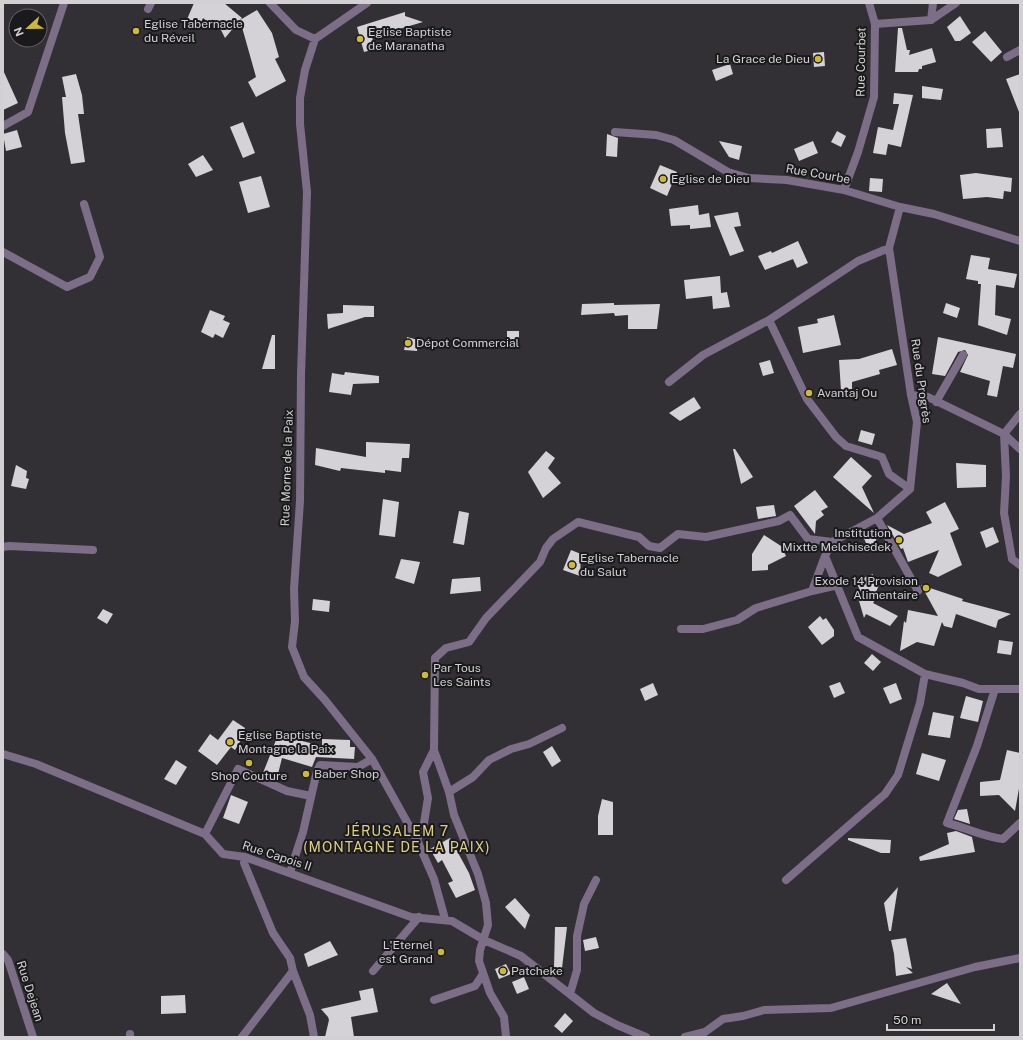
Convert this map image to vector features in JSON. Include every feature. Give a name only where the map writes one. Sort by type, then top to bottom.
[{"type":"street","points":[[3,126],[28,112],[64,3]]},
{"type":"street","points":[[270,3],[296,30],[315,39],[367,3]]},
{"type":"street","name":"Rue Courbet","points":[[844,190],[858,152],[874,97],[875,24],[868,3]]},
{"type":"street","points":[[931,20],[933,3]]},
{"type":"street","points":[[875,24],[931,20],[956,3]]},
{"type":"street","name":"Rue Morne de la Paix","points":[[315,39],[305,70],[300,98],[300,124],[307,192],[301,375],[300,501],[294,589],[295,621],[292,647],[304,678],[325,700],[372,759],[417,840],[434,879],[446,919]]},
{"type":"street","points":[[1007,57],[1020,50]]},
{"type":"street","name":"Rue Courbe","points":[[615,132],[656,135],[674,140],[728,172],[749,178],[787,180],[844,190],[900,207],[934,214],[1020,241]]},
{"type":"street","points":[[3,252],[66,287],[90,278],[100,257],[84,204]]},
{"type":"street","name":"Rue du Progrès","points":[[900,207],[889,248],[911,395],[917,422],[910,489]]},
{"type":"street","points":[[669,382],[703,355],[769,320],[858,261],[889,248]]},
{"type":"street","points":[[506,1037],[504,1016],[490,993],[479,962],[480,950],[488,925],[486,903],[478,874],[454,815],[449,792],[434,750],[435,658],[446,648],[469,642],[486,618],[540,562],[546,548],[553,539],[578,522],[639,537],[649,546],[660,548],[678,534],[706,537],[779,521],[790,515],[808,539],[832,542],[877,518],[910,489],[889,474],[882,457],[846,446],[836,437],[804,395],[769,320]]},
{"type":"street","points":[[936,402],[963,355]]},
{"type":"street","points":[[911,395],[928,397],[1004,434],[1020,449]]},
{"type":"street","points":[[1020,414],[1004,434],[1006,476],[1004,513],[1012,559],[1020,565]]},
{"type":"street","points":[[877,518],[918,591]]},
{"type":"street","points":[[812,591],[832,542]]},
{"type":"street","points":[[3,547],[93,550]]},
{"type":"street","points":[[825,556],[858,636],[925,674],[963,683],[979,689],[1020,689]]},
{"type":"street","points":[[681,629],[703,629],[737,620],[756,608],[812,591],[838,585]]},
{"type":"street","points":[[786,880],[885,794],[898,775],[920,703],[925,674]]},
{"type":"street","points":[[995,689],[978,746],[947,823],[968,829],[986,837],[1003,839],[1020,823]]},
{"type":"street","points":[[449,792],[473,777],[489,760],[511,749],[528,744],[562,728]]},
{"type":"street","points":[[417,840],[424,823],[428,798],[423,772],[434,750]]},
{"type":"street","name":"Rue Capois II","points":[[3,754],[36,764],[205,834],[223,854],[245,856],[411,917],[446,919],[484,940],[521,956],[594,1012],[612,1022],[646,1037]]},
{"type":"street","points":[[290,872],[303,832],[316,771],[320,764],[358,767],[372,759]]},
{"type":"street","points":[[205,834],[238,769],[287,791],[311,796]]},
{"type":"street","points":[[245,856],[244,863],[273,933],[290,958],[293,971],[310,1015],[314,1037]]},
{"type":"street","points":[[570,994],[577,970],[577,936],[584,904],[596,880]]},
{"type":"street","points":[[373,971],[419,917]]},
{"type":"street","name":"Rue Dejean","points":[[3,954],[8,960],[33,1037]]},
{"type":"street","points":[[685,1037],[705,1032],[723,1019],[743,1016],[764,1010],[831,1008],[975,967],[1020,958]]},
{"type":"street","points":[[242,1037],[293,971]]},
{"type":"street","points":[[434,1000],[475,986],[483,974]]},
{"type":"building","points":[[194,3],[224,3],[242,18],[225,38],[217,22],[211,24],[203,18],[198,29],[185,24]]},
{"type":"building","points":[[257,10],[272,33],[279,57],[275,59],[286,81],[256,97],[248,82],[256,77],[240,20]]},
{"type":"building","points":[[405,12],[405,16],[423,22],[372,37],[375,49],[364,52],[357,27]]},
{"type":"building","points":[[960,16],[971,33],[960,41],[955,41],[947,27]]},
{"type":"building","points":[[898,28],[902,28],[907,50],[910,50],[909,55],[932,48],[936,62],[922,66],[922,69],[919,69],[918,72],[895,72]]},
{"type":"building","points":[[985,31],[1002,52],[991,62],[972,42]]},
{"type":"building","points":[[824,52],[825,66],[814,67],[813,53]]},
{"type":"building","points":[[730,64],[733,74],[716,81],[712,70]]},
{"type":"building","points":[[3,70],[18,103],[3,110]]},
{"type":"building","points":[[76,74],[82,95],[84,114],[78,114],[85,162],[71,164],[65,133],[62,97],[66,97],[62,77]]},
{"type":"building","points":[[1020,74],[1020,111],[1019,112],[1006,79]]},
{"type":"building","points":[[922,86],[943,89],[941,100],[922,98]]},
{"type":"building","points":[[894,93],[913,95],[901,147],[888,144],[886,155],[873,153],[878,127],[893,130],[899,104],[893,104]]},
{"type":"building","points":[[243,122],[255,153],[243,158],[230,127]]},
{"type":"building","points":[[1001,128],[1003,147],[987,148],[986,129]]},
{"type":"building","points":[[17,130],[22,147],[6,151],[3,134]]},
{"type":"building","points":[[837,131],[846,136],[841,147],[831,142]]},
{"type":"building","points":[[607,134],[618,138],[617,157],[606,156]]},
{"type":"building","points":[[719,141],[742,146],[739,160],[729,157]]},
{"type":"building","points":[[813,141],[818,153],[799,161],[794,149]]},
{"type":"building","points":[[203,155],[213,170],[196,177],[188,164]]},
{"type":"building","points":[[660,165],[677,172],[667,196],[650,188]]},
{"type":"building","points":[[976,173],[1012,178],[1011,192],[1004,191],[1003,199],[987,197],[963,199],[960,175]]},
{"type":"building","points":[[261,176],[270,207],[248,213],[239,182]]},
{"type":"building","points":[[870,178],[883,179],[882,192],[869,191]]},
{"type":"building","points":[[698,205],[699,215],[709,213],[711,227],[690,229],[690,225],[671,226],[669,209]]},
{"type":"building","points":[[738,212],[741,226],[734,227],[744,251],[730,256],[714,216]]},
{"type":"building","points":[[798,241],[808,263],[797,268],[793,259],[765,270],[758,256],[771,251],[772,253]]},
{"type":"building","points":[[971,255],[990,258],[988,269],[1017,274],[1014,288],[996,285],[995,315],[1011,319],[1007,335],[978,325],[981,284],[978,284],[978,281],[966,279]]},
{"type":"building","points":[[720,276],[721,293],[727,292],[730,307],[713,309],[712,296],[686,299],[684,280]]},
{"type":"building","points":[[614,303],[614,305],[660,304],[657,329],[628,329],[628,315],[615,316],[614,313],[581,315],[582,304]]},
{"type":"building","points":[[946,303],[960,308],[957,318],[943,313]]},
{"type":"building","points":[[343,305],[374,306],[374,317],[365,317],[328,329],[327,314],[343,313]]},
{"type":"building","points":[[210,310],[225,316],[223,320],[230,323],[223,338],[215,334],[213,338],[201,332]]},
{"type":"building","points":[[834,315],[841,345],[803,353],[798,327],[818,323],[817,319]]},
{"type":"building","points":[[507,331],[519,331],[519,345],[507,345]]},
{"type":"building","points":[[272,335],[275,335],[275,369],[262,369]]},
{"type":"building","points":[[407,337],[418,340],[417,351],[404,350]]},
{"type":"building","points":[[938,337],[1016,354],[1013,368],[1003,366],[997,397],[987,395],[990,381],[960,372],[968,355],[965,350],[958,352],[945,376],[932,374]]},
{"type":"building","points":[[892,349],[897,365],[879,370],[880,374],[852,382],[852,389],[841,391],[839,360],[859,359]]},
{"type":"building","points":[[770,360],[774,373],[763,376],[759,363]]},
{"type":"building","points":[[345,372],[379,376],[379,383],[353,384],[351,395],[329,392],[332,373],[344,375]]},
{"type":"building","points":[[694,397],[701,408],[680,421],[669,413]]},
{"type":"building","points":[[861,430],[875,434],[872,445],[858,441]]},
{"type":"building","points":[[366,442],[410,444],[409,458],[402,458],[401,472],[385,470],[385,473],[341,468],[340,471],[315,465],[316,448],[366,457]]},
{"type":"building","points":[[733,449],[735,449],[753,477],[741,484]]},
{"type":"building","points":[[546,451],[555,458],[548,468],[561,483],[543,498],[528,472]]},
{"type":"building","points":[[851,457],[872,476],[862,487],[874,513],[833,477]]},
{"type":"building","points":[[956,463],[986,465],[986,487],[957,488]]},
{"type":"building","points":[[16,465],[27,471],[26,478],[29,479],[26,489],[11,486]]},
{"type":"building","points":[[815,490],[828,507],[821,511],[824,515],[816,521],[815,534],[794,506]]},
{"type":"building","points":[[383,499],[399,502],[395,537],[379,535]]},
{"type":"building","points":[[945,502],[959,529],[950,533],[962,565],[938,577],[929,573],[939,550],[908,562],[903,548],[901,549],[887,525],[904,534],[932,523],[926,512]]},
{"type":"building","points":[[774,505],[776,516],[758,519],[756,507]]},
{"type":"building","points":[[459,511],[469,513],[464,545],[453,543]]},
{"type":"building","points":[[993,527],[999,542],[986,548],[980,532]]},
{"type":"building","points":[[874,528],[878,536],[870,552],[862,534]]},
{"type":"building","points":[[764,535],[781,546],[786,556],[768,565],[768,570],[752,571],[752,554]]},
{"type":"building","points":[[571,550],[581,554],[580,576],[563,570]]},
{"type":"building","points":[[401,559],[420,562],[414,584],[395,578]]},
{"type":"building","points":[[873,574],[871,582],[879,585],[876,592],[879,593],[873,603],[898,616],[890,626],[866,614],[864,618],[857,594],[861,593],[856,581]]},
{"type":"building","points":[[480,577],[481,591],[450,594],[452,579]]},
{"type":"building","points":[[921,585],[963,599],[962,601],[1011,614],[998,620],[996,628],[956,614],[952,628],[944,626],[942,622],[934,646],[917,642],[900,651],[904,621],[906,623],[908,610],[938,616]]},
{"type":"building","points":[[313,599],[330,601],[329,612],[312,610]]},
{"type":"building","points":[[103,609],[113,614],[107,624],[97,618]]},
{"type":"building","points":[[820,616],[823,620],[826,618],[834,630],[834,636],[822,645],[808,627]]},
{"type":"building","points":[[999,640],[1013,642],[1011,655],[997,653]]},
{"type":"building","points":[[872,654],[881,662],[873,671],[864,663]]},
{"type":"building","points":[[840,682],[845,693],[834,698],[829,686]]},
{"type":"building","points":[[653,683],[658,695],[645,701],[640,689]]},
{"type":"building","points":[[896,683],[902,699],[890,704],[883,688]]},
{"type":"building","points":[[966,696],[983,701],[978,722],[960,718]]},
{"type":"building","points":[[933,712],[954,716],[950,738],[928,735]]},
{"type":"building","points":[[233,720],[245,728],[242,738],[235,750],[231,747],[217,765],[198,751],[210,734],[218,740]]},
{"type":"building","points":[[278,735],[322,746],[322,739],[350,740],[350,747],[355,747],[354,759],[316,757],[312,767],[282,758],[277,778],[263,773]]},
{"type":"building","points":[[552,746],[561,761],[552,767],[543,752]]},
{"type":"building","points":[[1007,750],[1020,753],[1020,783],[1015,811],[999,795],[980,796],[980,782],[1000,780]]},
{"type":"building","points":[[922,753],[946,760],[939,781],[916,774]]},
{"type":"building","points":[[176,760],[187,767],[176,785],[164,779]]},
{"type":"building","points":[[231,795],[248,802],[239,824],[223,818]]},
{"type":"building","points":[[602,799],[613,802],[613,835],[598,835],[598,816]]},
{"type":"building","points":[[967,809],[970,824],[954,819],[958,810]]},
{"type":"building","points":[[956,831],[972,837],[975,852],[920,861],[919,857],[949,844],[947,833]]},
{"type":"building","points":[[450,838],[469,873],[475,890],[456,898],[448,883],[453,881],[442,860],[438,863],[430,849]]},
{"type":"building","points":[[848,838],[891,840],[890,853],[881,853],[848,840]]},
{"type":"building","points":[[898,887],[891,931],[889,931],[884,903]]},
{"type":"building","points":[[515,898],[530,915],[525,929],[505,907]]},
{"type":"building","points":[[555,927],[567,927],[562,968],[554,968]]},
{"type":"building","points":[[596,937],[599,948],[585,951],[583,940]]},
{"type":"building","points":[[906,938],[912,969],[906,967],[913,973],[896,976],[891,940]]},
{"type":"building","points":[[330,941],[338,955],[308,967],[304,954]]},
{"type":"building","points":[[506,964],[511,974],[499,979],[495,969]]},
{"type":"building","points":[[524,977],[529,989],[517,994],[512,982]]},
{"type":"building","points":[[947,983],[961,1004],[931,994]]},
{"type":"building","points":[[373,988],[378,1012],[351,1017],[354,1037],[325,1037],[329,1020],[321,1009],[361,1000],[359,991]]},
{"type":"building","points":[[185,995],[186,1013],[161,1014],[161,996]]},
{"type":"building","points":[[565,1013],[573,1021],[562,1033],[554,1026]]},
{"type":"place","name":"Eglise Tabernacle du Réveil","points":[[136,31]]},
{"type":"place","name":"Eglise Baptiste de Maranatha","points":[[360,39]]},
{"type":"place","name":"La Grace de Dieu","points":[[818,59]]},
{"type":"place","name":"Eglise de Dieu","points":[[663,179]]},
{"type":"place","name":"Dépot Commercial","points":[[408,343]]},
{"type":"place","name":"Avantaj Ou","points":[[809,393]]},
{"type":"place","name":"Institution Mixtte Melchisedek","points":[[899,540]]},
{"type":"place","name":"Eglise Tabernacle du Salut","points":[[572,565]]},
{"type":"place","name":"Exode 14 Provision Alimentaire","points":[[926,588]]},
{"type":"place","name":"Par Tous Les Saints","points":[[425,675]]},
{"type":"place","name":"Eglise Baptiste Montagne la Paix","points":[[230,742]]},
{"type":"place","name":"Shop Couture","points":[[249,763]]},
{"type":"place","name":"Baber Shop","points":[[306,774]]},
{"type":"place","name":"L'Eternel est Grand","points":[[441,952]]},
{"type":"place","name":"Patcheke","points":[[503,971]]},
{"type":"district","name":"JÉRUSALEM 7 (MONTAGNE DE LA PAIX)","points":[[397,840]]}]
